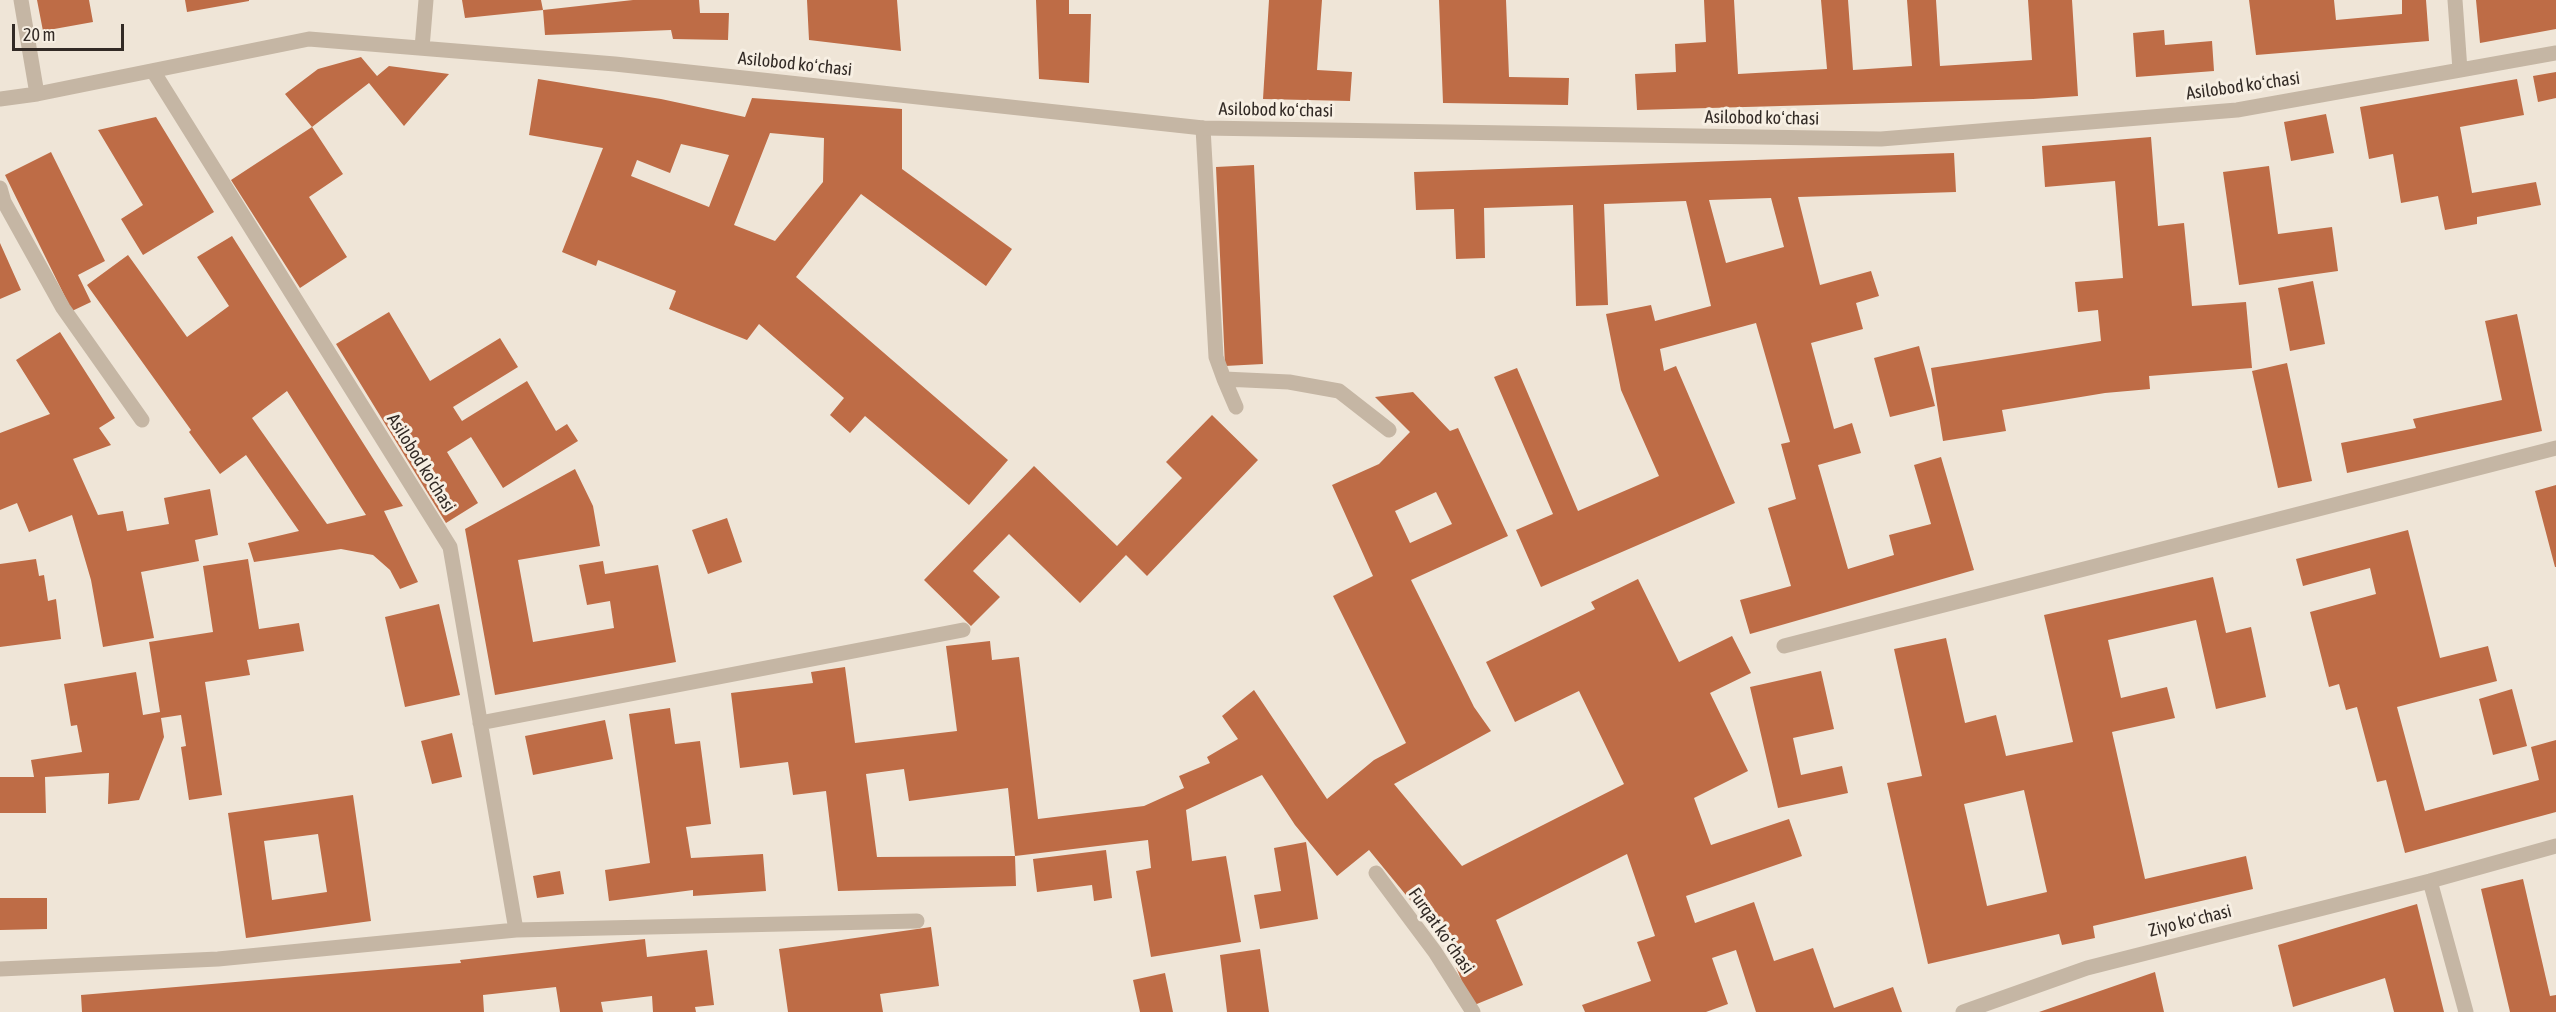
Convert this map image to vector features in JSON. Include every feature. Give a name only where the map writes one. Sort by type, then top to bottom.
[{"type":"street","points":[[21,0],[37,94]]},
{"type":"street","points":[[422,48],[426,0]]},
{"type":"street","points":[[2455,0],[2460,70]]},
{"type":"street","name":"Asilobod koʻchasi","points":[[0,99],[37,94],[309,39],[615,64],[1203,128],[1881,139],[2237,110],[2556,53]]},
{"type":"street","name":"Asilobod ko'chasi","points":[[153,71],[450,547],[516,930]]},
{"type":"street","points":[[1203,128],[1216,357],[1236,407]]},
{"type":"street","points":[[0,188],[4,202],[63,308],[142,420]]},
{"type":"street","points":[[1224,379],[1288,382],[1339,392],[1389,430]]},
{"type":"street","points":[[1784,646],[2556,448]]},
{"type":"street","points":[[480,723],[963,630]]},
{"type":"street","name":"Ziyo koʻchasi","points":[[1963,1012],[2087,968],[2430,881],[2556,846]]},
{"type":"street","name":"Furqat koʻchasi","points":[[1376,873],[1435,952],[1473,1012]]},
{"type":"street","points":[[2430,881],[2466,1012]]},
{"type":"street","points":[[0,969],[218,959],[516,930],[917,921]]},
{"type":"building","points":[[37,0],[89,0],[93,22],[43,31]]},
{"type":"building","points":[[185,0],[249,0],[249,1],[187,12]]},
{"type":"building","points":[[462,0],[541,0],[543,10],[465,18]]},
{"type":"building","points":[[633,0],[699,0],[700,13],[729,13],[728,40],[673,39],[671,30],[545,35],[543,10]]},
{"type":"building","points":[[807,0],[897,0],[901,51],[809,40]]},
{"type":"building","points":[[1036,0],[1069,0],[1069,14],[1091,14],[1089,83],[1039,79]]},
{"type":"building","points":[[1269,0],[1322,0],[1317,70],[1352,72],[1350,101],[1263,99]]},
{"type":"building","points":[[1439,0],[1506,0],[1509,77],[1569,78],[1568,105],[1443,103]]},
{"type":"building","points":[[1704,0],[1734,0],[1738,74],[1827,69],[1821,0],[1848,0],[1853,70],[1912,66],[1907,0],[1936,0],[1940,66],[2032,60],[2028,0],[2072,0],[2078,96],[1637,110],[1635,74],[1676,72],[1675,44],[1706,42]]},
{"type":"building","points":[[2249,0],[2334,0],[2336,20],[2402,14],[2402,0],[2426,0],[2429,41],[2256,55]]},
{"type":"building","points":[[2476,0],[2556,0],[2556,29],[2480,43]]},
{"type":"building","points":[[2164,30],[2165,45],[2212,41],[2214,71],[2136,77],[2133,33]]},
{"type":"building","points":[[361,57],[377,76],[389,66],[449,74],[404,126],[369,83],[312,127],[285,94],[318,69]]},
{"type":"building","points":[[2556,72],[2556,98],[2538,102],[2533,76]]},
{"type":"building","points":[[538,79],[661,99],[745,117],[752,98],[902,109],[902,169],[1012,249],[986,286],[861,194],[796,277],[1008,460],[969,505],[865,416],[850,433],[830,415],[844,398],[759,324],[747,340],[669,309],[676,291],[598,260],[596,266],[562,252],[603,148],[529,135]],"holes":[[[770,133],[824,138],[823,182],[775,241],[734,225]],[[681,144],[729,155],[709,207],[631,176],[637,160],[670,173]]]},
{"type":"building","points":[[2517,79],[2524,115],[2460,127],[2472,193],[2536,182],[2541,205],[2477,217],[2477,224],[2445,230],[2438,196],[2401,203],[2393,154],[2369,159],[2360,107]]},
{"type":"building","points":[[2326,114],[2334,153],[2291,161],[2284,122]]},
{"type":"building","points":[[156,117],[214,212],[143,255],[121,219],[143,205],[98,130]]},
{"type":"building","points":[[312,127],[343,174],[309,197],[347,257],[300,288],[231,180]]},
{"type":"building","points":[[2151,137],[2158,226],[2184,223],[2192,306],[2246,302],[2252,368],[2149,376],[2150,389],[2105,393],[2002,410],[2006,431],[1943,441],[1931,368],[2101,341],[2098,310],[2078,312],[2075,282],[2123,278],[2115,181],[2045,187],[2042,146]]},
{"type":"building","points":[[51,152],[105,261],[78,275],[91,302],[72,311],[5,175]]},
{"type":"building","points":[[1954,153],[1956,192],[1798,197],[1820,285],[1871,271],[1879,296],[1856,303],[1863,329],[1811,343],[1834,429],[1852,423],[1861,453],[1818,465],[1848,569],[1894,555],[1889,535],[1931,524],[1914,465],[1941,457],[1974,570],[1750,634],[1740,600],[1791,586],[1768,508],[1796,499],[1781,444],[1790,442],[1756,323],[1660,349],[1664,371],[1676,366],[1735,503],[1541,587],[1516,530],[1553,514],[1494,377],[1517,368],[1578,511],[1659,476],[1621,390],[1606,314],[1651,305],[1655,321],[1711,306],[1686,201],[1604,204],[1608,305],[1576,306],[1573,205],[1484,208],[1485,258],[1456,259],[1454,209],[1416,210],[1414,172]],"holes":[[[1771,198],[1784,247],[1726,263],[1709,200]]]},
{"type":"building","points":[[1254,165],[1263,364],[1225,366],[1216,167]]},
{"type":"building","points":[[2269,166],[2278,234],[2332,227],[2338,271],[2239,285],[2223,172]]},
{"type":"building","points":[[232,236],[403,506],[384,511],[418,582],[400,589],[390,570],[373,555],[341,549],[254,562],[248,543],[299,531],[246,455],[220,474],[87,285],[128,255],[187,337],[229,306],[197,257]],"holes":[[[287,391],[366,515],[327,524],[252,418]]]},
{"type":"building","points":[[0,243],[21,290],[0,299]]},
{"type":"building","points":[[2313,281],[2325,344],[2290,351],[2278,288]]},
{"type":"building","points":[[389,312],[430,381],[500,338],[518,367],[453,407],[462,421],[527,381],[556,431],[567,424],[578,441],[503,488],[471,437],[447,452],[478,503],[446,523],[336,344]]},
{"type":"building","points":[[2517,314],[2542,431],[2347,473],[2341,443],[2416,428],[2413,419],[2502,400],[2485,321]]},
{"type":"building","points":[[60,332],[115,418],[99,428],[111,445],[73,459],[98,515],[123,511],[127,531],[169,524],[164,498],[210,489],[218,535],[195,540],[199,561],[141,572],[154,638],[103,647],[91,580],[72,515],[29,532],[17,503],[0,510],[0,433],[50,414],[16,360]]},
{"type":"building","points":[[1919,346],[1935,406],[1890,417],[1874,358]]},
{"type":"building","points":[[2287,363],[2312,481],[2278,488],[2252,371]]},
{"type":"building","points":[[1413,392],[1450,431],[1458,428],[1508,536],[1411,580],[1474,707],[1491,731],[1394,784],[1462,866],[1624,784],[1579,691],[1515,722],[1486,662],[1595,609],[1591,602],[1638,579],[1679,662],[1732,636],[1751,673],[1710,693],[1748,771],[1694,798],[1711,845],[1789,819],[1802,856],[1686,896],[1695,923],[1754,902],[1774,961],[1813,948],[1834,1008],[1893,987],[1902,1012],[1756,1012],[1736,950],[1712,958],[1728,1004],[1706,1012],[1585,1012],[1582,1005],[1651,981],[1637,942],[1655,936],[1627,854],[1496,920],[1523,985],[1472,1006],[1447,945],[1369,850],[1337,876],[1295,825],[1262,775],[1186,810],[1192,861],[1226,856],[1241,942],[1151,957],[1136,871],[1151,868],[1148,840],[1015,856],[1016,886],[838,891],[826,791],[793,795],[788,762],[740,768],[731,693],[813,683],[811,672],[845,667],[855,743],[957,731],[946,646],[990,641],[992,660],[1019,657],[1038,819],[1144,806],[1184,788],[1179,776],[1210,763],[1207,757],[1238,739],[1222,716],[1254,690],[1327,799],[1374,760],[1406,743],[1333,596],[1373,576],[1332,485],[1379,464],[1410,432],[1375,397]],"holes":[[[1436,492],[1452,524],[1410,543],[1395,511]],[[904,769],[909,801],[1008,788],[1015,856],[877,857],[866,774]]]},
{"type":"building","points":[[1212,415],[1258,460],[1147,576],[1126,555],[1080,603],[1009,534],[973,571],[1000,597],[971,626],[924,580],[1034,466],[1117,546],[1182,478],[1166,462]]},
{"type":"building","points":[[575,469],[593,506],[600,546],[518,560],[533,642],[614,628],[610,601],[587,605],[579,565],[603,561],[605,574],[658,565],[676,662],[495,695],[465,529]]},
{"type":"building","points":[[2556,485],[2556,567],[2555,567],[2535,491]]},
{"type":"building","points":[[727,518],[742,562],[708,574],[692,530]]},
{"type":"building","points":[[2408,530],[2440,658],[2488,646],[2497,681],[2397,707],[2425,811],[2539,780],[2531,747],[2556,740],[2556,812],[2405,853],[2386,780],[2377,782],[2357,707],[2346,710],[2339,684],[2329,687],[2310,612],[2376,594],[2370,568],[2303,586],[2296,559]]},
{"type":"building","points":[[36,559],[39,576],[44,575],[48,601],[56,599],[61,639],[0,647],[0,564]]},
{"type":"building","points":[[248,559],[259,629],[299,623],[304,651],[247,660],[250,675],[205,682],[222,795],[189,800],[181,747],[186,746],[181,715],[161,718],[164,737],[139,800],[108,804],[109,773],[45,777],[46,813],[0,813],[0,777],[34,777],[31,760],[82,752],[77,725],[71,726],[64,684],[136,672],[143,715],[160,712],[149,642],[213,632],[203,566]]},
{"type":"building","points":[[2213,577],[2226,633],[2251,627],[2266,697],[2216,709],[2196,620],[2108,640],[2121,698],[2167,687],[2175,718],[2112,732],[2145,879],[2246,856],[2253,889],[2093,926],[2095,938],[2062,945],[2059,934],[1928,964],[1887,783],[1922,776],[1894,649],[1946,638],[1965,723],[1996,715],[2006,756],[2073,742],[2044,615]],"holes":[[[2024,790],[2047,892],[1987,906],[1964,804]]]},
{"type":"building","points":[[439,604],[460,695],[405,707],[385,617]]},
{"type":"building","points":[[1821,671],[1834,729],[1793,738],[1801,775],[1842,766],[1848,793],[1778,808],[1750,687]]},
{"type":"building","points":[[2512,689],[2527,746],[2493,755],[2479,699]]},
{"type":"building","points":[[670,708],[675,744],[700,741],[711,824],[686,827],[691,858],[763,854],[766,891],[693,896],[693,890],[609,901],[605,870],[650,863],[629,714]]},
{"type":"building","points":[[605,720],[613,759],[533,775],[525,736]]},
{"type":"building","points":[[452,733],[462,777],[432,784],[421,741]]},
{"type":"building","points":[[353,795],[371,921],[246,938],[228,813]],"holes":[[[318,834],[327,892],[272,900],[264,841]]]},
{"type":"building","points":[[1306,842],[1318,919],[1260,929],[1254,895],[1281,891],[1274,848]]},
{"type":"building","points":[[1106,850],[1112,898],[1094,901],[1092,885],[1037,892],[1033,859]]},
{"type":"building","points":[[560,871],[564,894],[537,898],[533,876]]},
{"type":"building","points":[[2523,879],[2550,996],[2556,995],[2556,1012],[2510,1012],[2481,889]]},
{"type":"building","points":[[0,898],[47,898],[47,929],[0,930]]},
{"type":"building","points":[[2417,904],[2444,1012],[2394,1012],[2385,978],[2293,1007],[2278,945]]},
{"type":"building","points":[[931,927],[939,986],[880,994],[883,1012],[788,1012],[779,949]]},
{"type":"building","points":[[645,939],[647,957],[707,950],[714,1005],[695,1007],[696,1012],[653,1012],[652,996],[601,1002],[603,1012],[560,1012],[556,987],[483,995],[484,1012],[82,1012],[81,995],[461,963],[460,960]]},
{"type":"building","points":[[1260,949],[1269,1012],[1227,1012],[1220,955]]},
{"type":"building","points":[[2155,972],[2164,1012],[2039,1012]]},
{"type":"building","points":[[1165,973],[1173,1012],[1140,1012],[1133,980]]}]
